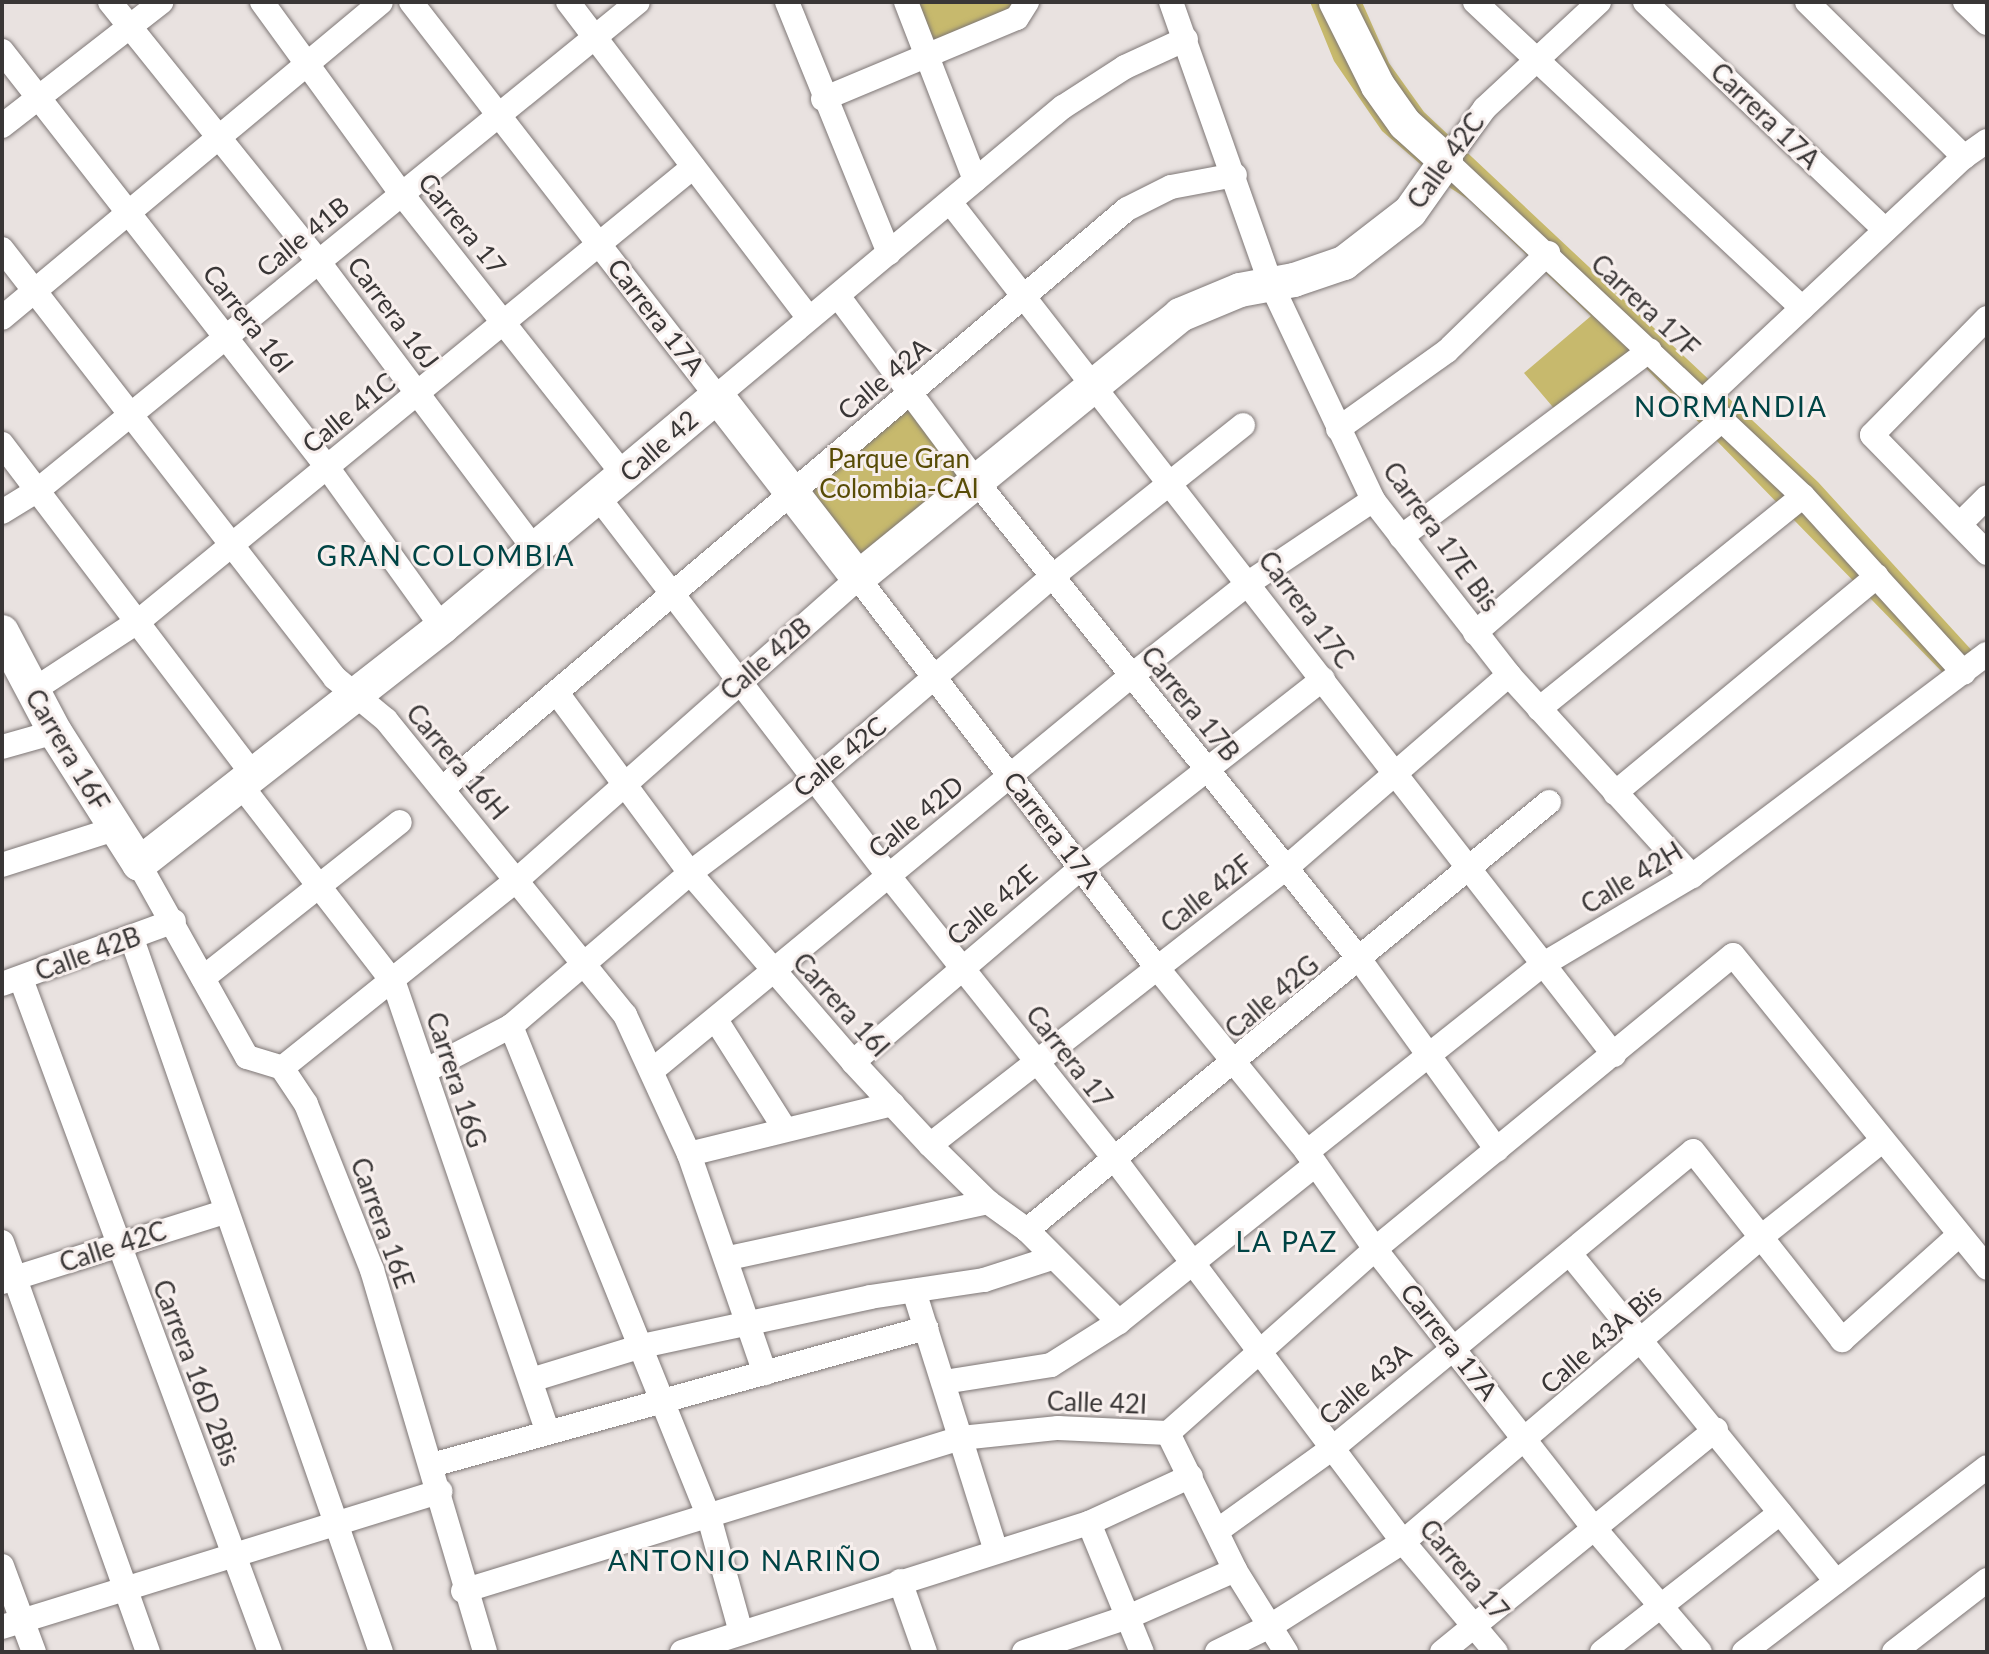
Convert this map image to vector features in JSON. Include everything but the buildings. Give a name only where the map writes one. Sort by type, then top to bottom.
[{"type":"street","name":"Carrera 16J","points":[[110,2],[216,139],[318,261],[536,551]]},
{"type":"street","points":[[2,126],[161,2]]},
{"type":"street","name":"Carrera 17","points":[[262,2],[401,193],[624,475]]},
{"type":"street","points":[[2,318],[381,2]]},
{"type":"street","name":"Carrera 17A","points":[[411,2],[1158,969],[1311,1159],[1375,1249],[1594,1528],[1700,1652]]},
{"type":"street","points":[[568,2],[809,318]]},
{"type":"street","name":"Calle 41B","points":[[2,512],[38,490],[638,2]]},
{"type":"street","points":[[787,2],[823,99],[889,253]]},
{"type":"street","points":[[906,2],[975,180]]},
{"type":"street","name":"Carrera 17E Bis","points":[[1171,2],[1235,175],[1271,284],[1373,500],[1509,675],[1692,876]]},
{"type":"street","points":[[1336,2],[1378,86],[1405,124],[1446,161]]},
{"type":"street","points":[[1475,2],[1533,60],[1802,308]]},
{"type":"street","name":"Calle 42C","points":[[1271,284],[1317,274],[1375,243],[1410,212],[1463,132],[1533,60],[1599,2]]},
{"type":"street","name":"Carrera 17A","points":[[1645,2],[1885,230]]},
{"type":"street","points":[[1807,2],[1964,157]]},
{"type":"street","points":[[1965,2],[1987,23]]},
{"type":"street","points":[[823,99],[927,58],[1026,6]]},
{"type":"street","name":"Calle 42","points":[[139,864],[536,551],[1063,107],[1125,67],[1186,39]]},
{"type":"street","name":"Carrera 16I","points":[[2,51],[327,467],[442,627]]},
{"type":"street","points":[[1704,400],[1964,157],[1987,141]]},
{"type":"street","name":"Carrera 17F","points":[[1446,161],[1548,253],[1803,496],[1964,673]]},
{"type":"street","name":"Calle 41C","points":[[32,691],[140,620],[693,167]]},
{"type":"street","name":"Calle 42A","points":[[443,788],[1023,297],[1148,196],[1235,175]]},
{"type":"street","name":"Carrera 17C","points":[[950,202],[1250,582],[1614,1055]]},
{"type":"street","name":"Carrera 16H","points":[[2,249],[129,416],[354,696],[386,720],[589,964],[625,1015],[654,1069],[689,1154],[729,1258],[765,1373]]},
{"type":"street","points":[[1338,429],[1447,351],[1548,253]]},
{"type":"street","name":"Calle 42B","points":[[282,1068],[394,983],[518,879],[858,578],[1180,315],[1240,290],[1271,284]]},
{"type":"street","name":"Carrera 17B","points":[[838,296],[976,481],[1360,960],[1497,1150]]},
{"type":"street","points":[[1987,318],[1872,435],[1987,553]]},
{"type":"street","points":[[1401,537],[1650,350]]},
{"type":"street","points":[[1475,633],[1723,419]]},
{"type":"street","name":"Calle 42C","points":[[425,1071],[511,1026],[589,964],[690,873],[814,780],[1052,577],[1243,425]]},
{"type":"street","name":"Carrera 16G","points":[[2,444],[140,620],[246,778],[394,983],[548,1432]]},
{"type":"street","points":[[1539,709],[1803,496]]},
{"type":"street","name":"Carrera 17","points":[[598,497],[675,592],[888,875],[1113,1157],[1190,1264],[1334,1447],[1403,1542],[1496,1652]]},
{"type":"street","points":[[1960,524],[1987,497]]},
{"type":"street","name":"Calle 42D","points":[[654,1069],[1131,676],[1250,582],[1373,500]]},
{"type":"street","points":[[1615,793],[1877,576]]},
{"type":"street","name":"Carrera 16F","points":[[3,637],[55,732],[139,864]]},
{"type":"street","name":"Calle 42H","points":[[944,1382],[1051,1365],[1119,1322],[1311,1159],[1427,1054],[1542,965],[1692,876],[1987,654]]},
{"type":"street","name":"Calle 42F","points":[[930,1145],[1286,868],[1509,675]]},
{"type":"street","name":"Calle 42E","points":[[853,1062],[961,966],[1081,868],[1323,679]]},
{"type":"street","name":"Carrera 16I","points":[[557,693],[690,873],[853,1062],[988,1202],[1027,1230],[1119,1322]]},
{"type":"street","points":[[2,747],[55,732]]},
{"type":"street","name":"Calle 42G","points":[[1027,1230],[1113,1157],[1235,1065],[1549,802]]},
{"type":"street","points":[[203,978],[400,822]]},
{"type":"street","points":[[2,865],[115,829]]},
{"type":"street","points":[[139,864],[174,921],[247,1057],[282,1068]]},
{"type":"street","name":"Calle 42B","points":[[11,982],[174,921]]},
{"type":"street","points":[[132,939],[224,1212],[381,1652]]},
{"type":"street","name":"Calle 42I","points":[[463,1591],[961,1438],[1058,1428],[1168,1433],[1375,1249],[1733,955],[1882,1141]]},
{"type":"street","name":"Carrera 16D 2Bis","points":[[11,982],[117,1246],[270,1652]]},
{"type":"street","points":[[716,1020],[785,1129]]},
{"type":"street","points":[[511,1026],[709,1517],[741,1632]]},
{"type":"street","name":"Carrera 16E","points":[[282,1068],[306,1104],[372,1270],[440,1491],[463,1591],[485,1652]]},
{"type":"street","points":[[689,1154],[893,1104]]},
{"type":"street","points":[[1882,1141],[1987,1268]]},
{"type":"street","name":"Calle 43A Bis","points":[[1217,1652],[1272,1625],[1403,1542],[1760,1238],[1882,1141]]},
{"type":"street","name":"Calle 43A","points":[[1217,1531],[1334,1447],[1693,1151],[1760,1238]]},
{"type":"street","points":[[729,1258],[988,1202]]},
{"type":"street","name":"Calle 42C","points":[[8,1280],[224,1212]]},
{"type":"street","points":[[1760,1238],[1842,1340],[1959,1235]]},
{"type":"street","points":[[2,1242],[8,1280],[148,1652]]},
{"type":"street","points":[[1570,1254],[1716,1429],[1836,1581]]},
{"type":"street","points":[[531,1380],[642,1346],[749,1322],[984,1280],[1052,1258]]},
{"type":"street","points":[[914,1291],[996,1551]]},
{"type":"street","points":[[432,1465],[926,1328]]},
{"type":"street","points":[[1442,1652],[1716,1429]]},
{"type":"street","points":[[1168,1433],[1235,1570],[1286,1652]]},
{"type":"street","points":[[1744,1652],[1987,1467]]},
{"type":"street","points":[[696,1650],[741,1632],[1089,1523],[1191,1476]]},
{"type":"street","points":[[12,1624],[233,1551],[335,1524],[440,1491]]},
{"type":"street","points":[[1602,1652],[1780,1513]]},
{"type":"street","points":[[1089,1523],[1142,1652]]},
{"type":"street","points":[[2,1566],[12,1624],[34,1652]]},
{"type":"street","points":[[1024,1652],[1128,1617],[1235,1570]]},
{"type":"street","points":[[1909,1648],[1987,1580]]},
{"type":"street","points":[[900,1581],[925,1652]]},
{"type":"green space","points":[[906,2],[1027,2],[927,58]]},
{"type":"green space","points":[[1310,2],[1362,2],[1389,63],[1424,112],[1818,482],[1976,655],[1947,677],[1638,360],[1563,419],[1524,373],[1591,316],[1469,200],[1441,182],[1382,131],[1334,61]]},
{"type":"green space","name":"Parque Gran Colombia-CAI","points":[[910,394],[976,481],[853,574],[787,487]]},
{"type":"district","name":"NORMANDIA","points":[[1731,406]]},
{"type":"district","name":"GRAN COLOMBIA","points":[[446,555]]},
{"type":"district","name":"LA PAZ","points":[[1287,1241]]},
{"type":"district","name":"ANTONIO NARIÑO","points":[[745,1560]]}]
